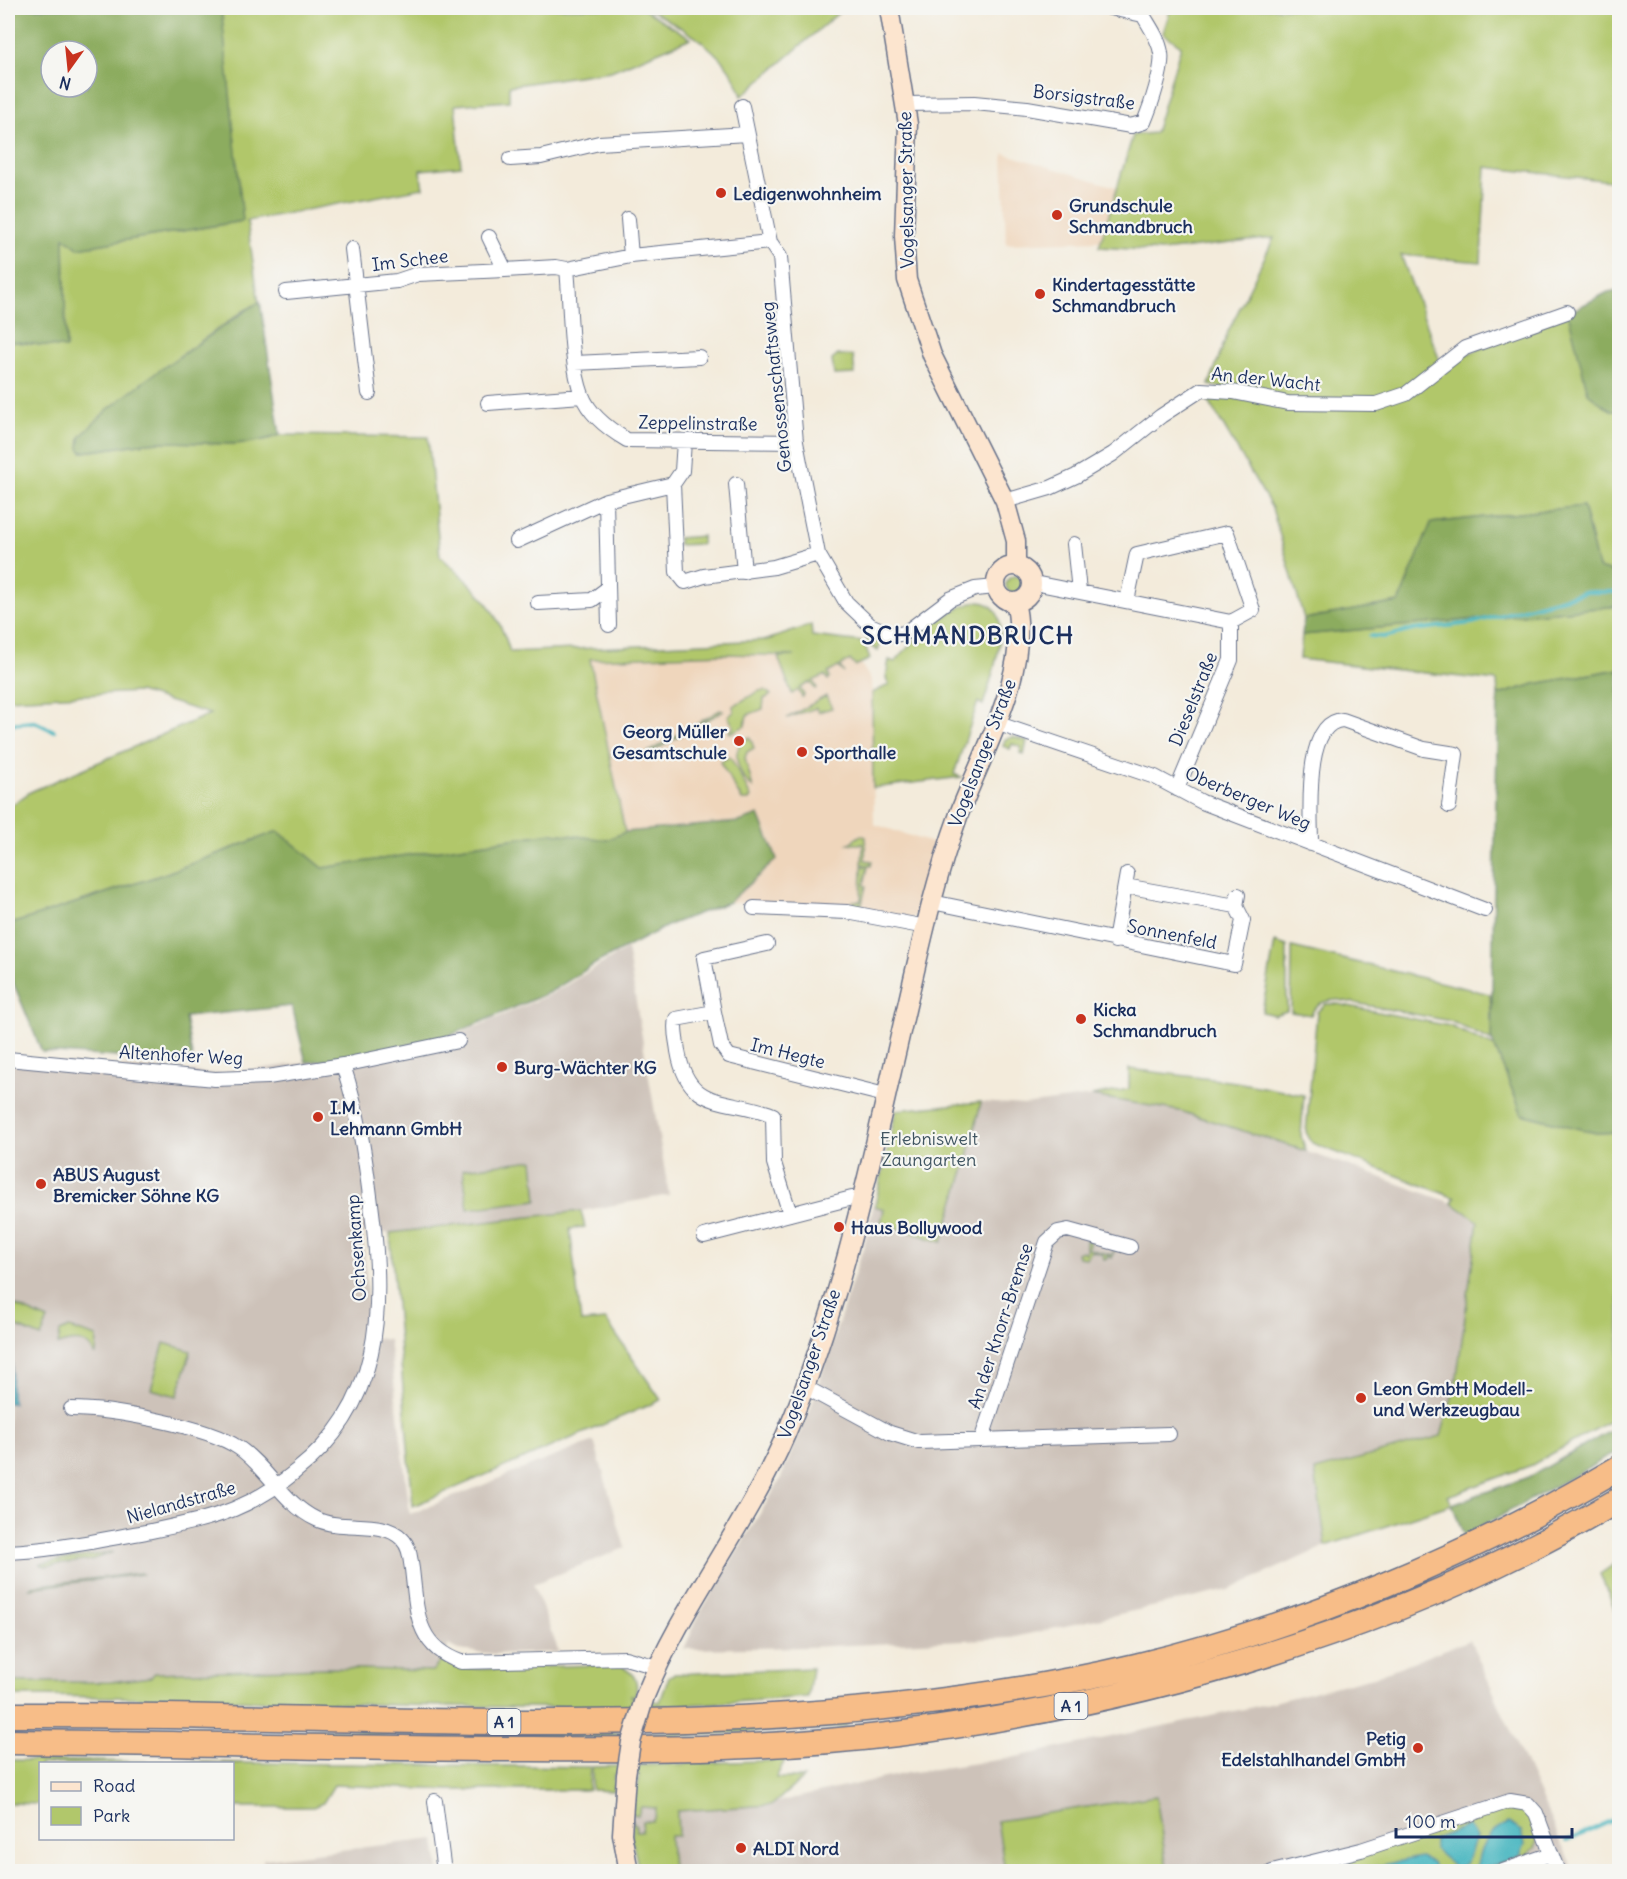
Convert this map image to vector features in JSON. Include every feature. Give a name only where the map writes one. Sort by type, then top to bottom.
[{"type":"highway","name":"A 1","points":[[8,1715],[485,1722],[692,1720],[891,1706],[1018,1688],[1137,1666],[1313,1612],[1486,1540],[1620,1467]]},
{"type":"highway","name":"A 1","points":[[8,1742],[495,1749],[699,1748],[894,1734],[1025,1715],[1139,1692],[1289,1649],[1384,1614],[1514,1556],[1620,1499]]},
{"type":"street","name":"Vogelsanger Straße","points":[[889,8],[906,104],[908,132],[904,236],[908,280],[932,355],[1005,501],[1016,541],[1016,566]]},
{"type":"street","name":"Borsigstraße","points":[[906,104],[974,103],[1027,108],[1131,126],[1144,122],[1162,56],[1157,39],[1143,15],[1110,8]]},
{"type":"street","name":"Genossenschaftsweg","points":[[742,106],[770,242],[780,257],[796,442],[818,554],[854,611],[870,625],[888,635],[905,633],[937,607],[957,597],[975,589],[996,587]]},
{"type":"street","points":[[510,159],[541,157],[599,143],[747,134]]},
{"type":"street","points":[[628,219],[631,256]]},
{"type":"street","points":[[489,237],[505,270]]},
{"type":"street","name":"Im Schee","points":[[286,292],[397,281],[417,274],[556,267],[567,269],[631,256],[770,242]]},
{"type":"street","name":"Im Schee","points":[[352,249],[369,393]]},
{"type":"street","name":"Zeppelinstraße","points":[[567,269],[575,363],[582,396],[606,427],[627,440],[796,442]]},
{"type":"street","name":"An der Wacht","points":[[1005,501],[1050,488],[1076,476],[1113,454],[1161,416],[1201,390],[1233,392],[1288,403],[1376,404],[1406,394],[1465,348],[1567,312]]},
{"type":"street","points":[[575,363],[699,357]]},
{"type":"street","points":[[488,403],[582,396]]},
{"type":"street","points":[[684,441],[682,471],[673,484],[677,572],[685,582],[704,576],[744,572],[818,554]]},
{"type":"street","points":[[517,541],[606,500],[673,484]]},
{"type":"street","points":[[736,484],[744,572]]},
{"type":"street","points":[[606,500],[609,625]]},
{"type":"street","points":[[1032,585],[1039,584],[1079,591],[1127,601],[1231,622],[1252,610],[1227,533],[1137,554],[1127,601]]},
{"type":"street","points":[[1074,544],[1079,591]]},
{"type":"street","points":[[1016,566],[1029,574],[1032,585],[1026,598],[1015,603],[1004,599],[996,587],[997,578],[1002,571],[1016,566]]},
{"type":"street","points":[[538,603],[592,600],[608,588]]},
{"type":"street","name":"Vogelsanger Straße","points":[[629,1872],[622,1834],[626,1775],[632,1742],[645,1696],[657,1667],[768,1473],[805,1387],[849,1246],[932,902],[948,845],[996,723],[1017,655],[1019,630],[1015,603]]},
{"type":"street","name":"Dieselstraße","points":[[1177,789],[1231,660],[1231,622]]},
{"type":"street","points":[[1311,844],[1311,768],[1325,726],[1335,720],[1343,720],[1424,750],[1456,754],[1449,806]]},
{"type":"street","name":"Oberberger Weg","points":[[996,723],[1120,764],[1202,802],[1485,910]]},
{"type":"street","name":"Sonnenfeld","points":[[932,902],[1069,932],[1115,941],[1234,964],[1243,920],[1237,901],[1126,880],[1115,941]]},
{"type":"street","points":[[754,908],[847,912],[926,927]]},
{"type":"street","name":"Im Hegte","points":[[767,944],[704,958],[721,1045],[729,1056],[885,1095]]},
{"type":"street","points":[[714,1012],[676,1019],[675,1030],[682,1073],[688,1083],[709,1098],[773,1115],[774,1163],[790,1214]]},
{"type":"street","name":"Altenhofer Weg","points":[[8,1059],[215,1079],[268,1077],[343,1065],[458,1041]]},
{"type":"street","name":"Ochsenkamp","points":[[278,1486],[318,1454],[340,1424],[362,1385],[375,1337],[379,1279],[375,1236],[364,1151],[354,1099],[343,1065]]},
{"type":"street","points":[[704,1236],[852,1198],[860,1199]]},
{"type":"street","name":"An der Knorr-Bremse","points":[[982,1438],[1047,1242],[1058,1232],[1068,1230],[1130,1247]]},
{"type":"street","name":"An der Knorr-Bremse","points":[[805,1387],[905,1439],[937,1442],[982,1438],[1169,1434]]},
{"type":"street","name":"Nielandstraße","points":[[8,1552],[97,1542],[164,1528],[235,1509],[278,1486],[239,1448],[220,1438],[100,1409],[71,1409]]},
{"type":"street","points":[[278,1486],[307,1514],[322,1522],[342,1527],[381,1527],[404,1540],[410,1556],[418,1618],[425,1636],[446,1657],[461,1662],[625,1658],[657,1667]]},
{"type":"street","points":[[435,1801],[444,1872]]},
{"type":"street","points":[[1272,1872],[1361,1850],[1510,1801],[1528,1804],[1536,1813],[1558,1872]]},
{"type":"street","points":[[1500,1872],[1551,1854]]},
{"type":"shaded area","name":"Grundschule Schmandbruch","points":[[1003,153],[1119,188],[1100,241],[1006,244]]},
{"type":"shaded area","name":"Georg Müller Gesamtschule","points":[[726,654],[854,660],[861,664],[871,680],[874,824],[938,845],[919,914],[911,918],[894,917],[861,908],[729,902],[777,859],[759,815],[739,822],[625,832],[589,659]]},
{"type":"shaded area","points":[[627,949],[669,1195],[581,1211],[390,1233],[363,1233],[368,1306],[363,1336],[389,1340],[410,1514],[594,1441],[625,1548],[533,1584],[559,1652],[494,1654],[458,1650],[448,1645],[445,1675],[8,1682],[8,1059],[222,1074],[386,1052],[451,1038],[551,994]]},
{"type":"shaded area","points":[[1092,1096],[1180,1111],[1338,1162],[1452,1203],[1478,1221],[1456,1383],[1441,1436],[1316,1471],[1326,1546],[1229,1590],[1010,1638],[806,1647],[684,1649],[700,1613],[779,1482],[811,1408],[865,1242],[896,1110],[981,1102],[1024,1105]]},
{"type":"shaded area","points":[[1470,1640],[1574,1871],[639,1871],[631,1824],[632,1805],[678,1810],[777,1802],[907,1773],[1011,1758],[1249,1708],[1373,1677]]},
{"type":"shaded area","points":[[435,1839],[439,1871],[265,1871],[263,1859]]},
{"type":"green space","points":[[8,8],[220,8],[243,221],[78,248],[64,237],[66,348],[8,341]]},
{"type":"green space","points":[[220,8],[642,8],[691,38],[611,71],[509,86],[509,101],[455,105],[461,166],[420,170],[423,188],[247,221],[259,303],[245,310],[171,362],[107,410],[79,448],[83,452],[161,442],[236,444],[265,440],[280,435],[428,437],[440,556],[483,598],[499,622],[510,652],[767,640],[811,625],[812,636],[864,642],[870,659],[855,666],[850,660],[840,666],[844,673],[838,667],[828,673],[830,678],[828,680],[825,675],[813,681],[817,688],[815,689],[810,682],[800,688],[804,695],[802,697],[798,690],[792,694],[778,657],[795,656],[726,654],[590,659],[625,832],[607,840],[552,833],[323,868],[278,831],[164,874],[8,925],[8,808],[30,792],[210,714],[139,692],[8,699],[8,341],[66,348],[64,237],[78,248],[242,221]]},
{"type":"green space","points":[[647,8],[844,8],[742,96],[736,80],[716,54],[690,33]]},
{"type":"green space","points":[[1171,8],[1619,8],[1619,182],[1486,167],[1481,262],[1401,255],[1441,364],[1404,391],[1383,399],[1360,403],[1334,403],[1280,399],[1209,385],[1228,332],[1274,238],[1162,251],[1099,247],[1133,135],[1155,133],[1181,46],[1163,33]]},
{"type":"green space","points":[[1619,290],[1619,411],[1611,411],[1588,393],[1568,313],[1608,292]]},
{"type":"green space","points":[[260,301],[280,435],[265,440],[236,444],[160,442],[82,452],[79,448],[80,437],[107,410],[147,379]]},
{"type":"green space","points":[[1568,313],[1611,411],[1619,411],[1619,574],[1598,568],[1583,506],[1432,523],[1399,602],[1304,619],[1272,508],[1204,393],[1376,405],[1452,360]]},
{"type":"green space","points":[[838,355],[853,356],[855,374],[834,375],[832,360]]},
{"type":"green space","points":[[1583,506],[1598,568],[1619,574],[1619,606],[1302,635],[1304,619],[1399,602],[1431,523]]},
{"type":"green space","points":[[702,536],[702,544],[678,545],[678,538]]},
{"type":"green space","points":[[1015,576],[1021,579],[1024,585],[1021,591],[1015,594],[1009,591],[1006,585],[1009,579]]},
{"type":"green space","points":[[975,602],[989,605],[997,614],[1000,627],[999,644],[983,705],[978,702],[954,774],[961,777],[873,788],[872,693],[889,685],[886,678],[889,660],[895,662],[931,626],[963,606]]},
{"type":"green space","points":[[1619,606],[1619,669],[1535,684],[1498,695],[1497,681],[1300,659],[1302,635]]},
{"type":"green space","points":[[861,627],[881,642],[878,651],[870,645]]},
{"type":"green space","points":[[1619,669],[1619,1132],[1596,1133],[1522,1114],[1491,1038],[1498,695],[1535,684]]},
{"type":"green space","points":[[765,690],[771,695],[764,699],[763,709],[747,715],[745,726],[730,733],[729,731],[734,727],[728,716],[734,712],[733,706]]},
{"type":"green space","points":[[826,696],[832,708],[818,712],[816,708],[787,718]]},
{"type":"green space","points":[[720,710],[723,711],[649,754],[648,752]]},
{"type":"green space","points":[[750,737],[754,748],[747,752],[745,758],[753,788],[743,777],[737,762],[739,747]]},
{"type":"green space","points":[[1013,737],[1027,741],[1024,755],[1020,753],[1021,747],[1012,744],[1010,749],[1003,746],[1005,739]]},
{"type":"green space","points":[[729,757],[751,797],[749,800],[742,800],[720,762]]},
{"type":"green space","points":[[759,815],[777,859],[729,902],[671,924],[598,962],[550,992],[451,1035],[351,1058],[306,1062],[292,1006],[185,1017],[193,1062],[42,1052],[8,970],[8,925],[164,874],[278,831],[323,868],[552,833],[607,840],[625,832],[739,822]]},
{"type":"green space","points":[[861,835],[866,837],[865,860],[872,861],[871,866],[862,864],[863,844],[848,844]]},
{"type":"green space","points":[[862,866],[868,867],[861,908],[855,907],[853,901],[861,901]]},
{"type":"green space","points":[[1275,942],[1287,946],[1287,1011],[1274,1015],[1262,1012]]},
{"type":"green space","points":[[1292,947],[1490,994],[1492,1041],[1450,1021],[1339,1000],[1322,1003],[1311,1015],[1291,1012]]},
{"type":"green space","points":[[1325,1004],[1338,1004],[1450,1026],[1495,1047],[1522,1114],[1596,1133],[1619,1132],[1619,1416],[1532,1465],[1448,1496],[1452,1504],[1326,1546],[1315,1471],[1441,1436],[1456,1383],[1478,1221],[1452,1203],[1455,1198],[1312,1143],[1306,1132],[1317,1012]]},
{"type":"green space","points":[[1129,1069],[1236,1082],[1304,1095],[1301,1136],[1306,1151],[1180,1111],[1092,1096],[1129,1089]]},
{"type":"green space","name":"Erlebniswelt Zaungarten","points":[[981,1102],[967,1161],[942,1242],[881,1223],[884,1209],[875,1206],[896,1110]]},
{"type":"green space","points":[[533,1160],[537,1200],[468,1209],[463,1169]]},
{"type":"green space","points":[[581,1211],[585,1227],[570,1229],[581,1322],[606,1320],[661,1400],[413,1506],[390,1233]]},
{"type":"green space","points":[[1086,1240],[1090,1241],[1088,1249],[1112,1255],[1115,1248],[1112,1258],[1107,1255],[1107,1259],[1104,1260],[1103,1254],[1092,1251],[1086,1258],[1078,1257],[1077,1253],[1082,1251],[1086,1253]]},
{"type":"green space","points":[[14,1305],[48,1320],[41,1337],[8,1323]]},
{"type":"green space","points":[[69,1328],[97,1337],[96,1354],[84,1343],[68,1342],[58,1345],[60,1332]]},
{"type":"green space","points":[[164,1343],[191,1351],[177,1396],[151,1389]]},
{"type":"green space","points":[[1619,1426],[1619,1451],[1464,1536],[1452,1504],[1531,1476]]},
{"type":"green space","points":[[113,1552],[91,1560],[46,1566],[39,1564]]},
{"type":"green space","points":[[1619,1561],[1619,1619],[1600,1574]]},
{"type":"green space","points":[[142,1574],[30,1588],[32,1586]]},
{"type":"green space","points":[[441,1661],[459,1667],[480,1669],[624,1664],[624,1668],[634,1677],[637,1687],[635,1696],[631,1695],[632,1698],[660,1702],[669,1676],[674,1674],[812,1668],[808,1697],[649,1706],[472,1707],[8,1696],[8,1682],[109,1682],[151,1677],[155,1673],[327,1668],[432,1671]]},
{"type":"green space","points":[[845,1723],[847,1725],[844,1727],[645,1737],[646,1733]]},
{"type":"green space","points":[[72,1726],[72,1730],[8,1730],[8,1727]]},
{"type":"green space","points":[[308,1730],[621,1733],[620,1737],[309,1735]]},
{"type":"green space","points":[[8,1760],[174,1762],[39,1762],[39,1804],[8,1803]]},
{"type":"green space","points":[[785,1760],[776,1778],[803,1778],[772,1805],[677,1811],[678,1836],[670,1836],[672,1871],[639,1871],[632,1840],[632,1820],[636,1825],[636,1831],[642,1831],[643,1821],[652,1821],[656,1808],[641,1807],[638,1815],[632,1814],[639,1774],[614,1774],[613,1791],[592,1790],[592,1767]]},
{"type":"green space","points":[[234,1763],[590,1767],[589,1790],[448,1790],[334,1785],[323,1803],[313,1807],[234,1807]]},
{"type":"green space","points":[[1156,1796],[1167,1868],[1144,1872],[1005,1871],[997,1821]]},
{"type":"green space","points":[[1509,1807],[1522,1809],[1530,1815],[1538,1837],[1535,1848],[1523,1858],[1483,1871],[1297,1872]]},
{"type":"water","points":[[8,1350],[12,1350],[9,1363],[12,1363],[11,1396],[13,1403],[8,1403]]},
{"type":"water","points":[[1508,1823],[1522,1831],[1525,1844],[1520,1856],[1476,1871],[1481,1849],[1489,1836]]},
{"type":"water","points":[[1468,1826],[1476,1837],[1466,1864],[1456,1868],[1434,1849],[1434,1839]]},
{"type":"water","points":[[1420,1857],[1432,1862],[1435,1871],[1354,1871]]},
{"type":"waterway","points":[[1370,636],[1384,637],[1413,630],[1472,623],[1585,592],[1619,592]]},
{"type":"waterway","points":[[8,724],[35,722],[54,731]]},
{"type":"waterway","points":[[1567,1841],[1620,1817]]},
{"type":"place","name":"Ledigenwohnheim","points":[[721,193]]},
{"type":"place","name":"Grundschule Schmandbruch","points":[[1057,215]]},
{"type":"place","name":"Kindertagesstätte Schmandbruch","points":[[1040,294]]},
{"type":"place","name":"Georg Müller Gesamtschule","points":[[739,741]]},
{"type":"place","name":"Sporthalle","points":[[802,752]]},
{"type":"place","name":"Kicka Schmandbruch","points":[[1081,1019]]},
{"type":"place","name":"Burg-Wächter KG","points":[[502,1067]]},
{"type":"place","name":"I.M. Lehmann GmbH","points":[[318,1117]]},
{"type":"place","name":"ABUS August Bremicker Söhne KG","points":[[41,1184]]},
{"type":"place","name":"Haus Bollywood","points":[[839,1227]]},
{"type":"place","name":"Leon GmbH Modell- und Werkzeugbau","points":[[1361,1398]]},
{"type":"place","name":"Petig Edelstahlhandel GmbH","points":[[1418,1748]]},
{"type":"place","name":"ALDI Nord","points":[[741,1848]]},
{"type":"district","name":"SCHMANDBRUCH","points":[[968,635]]}]
